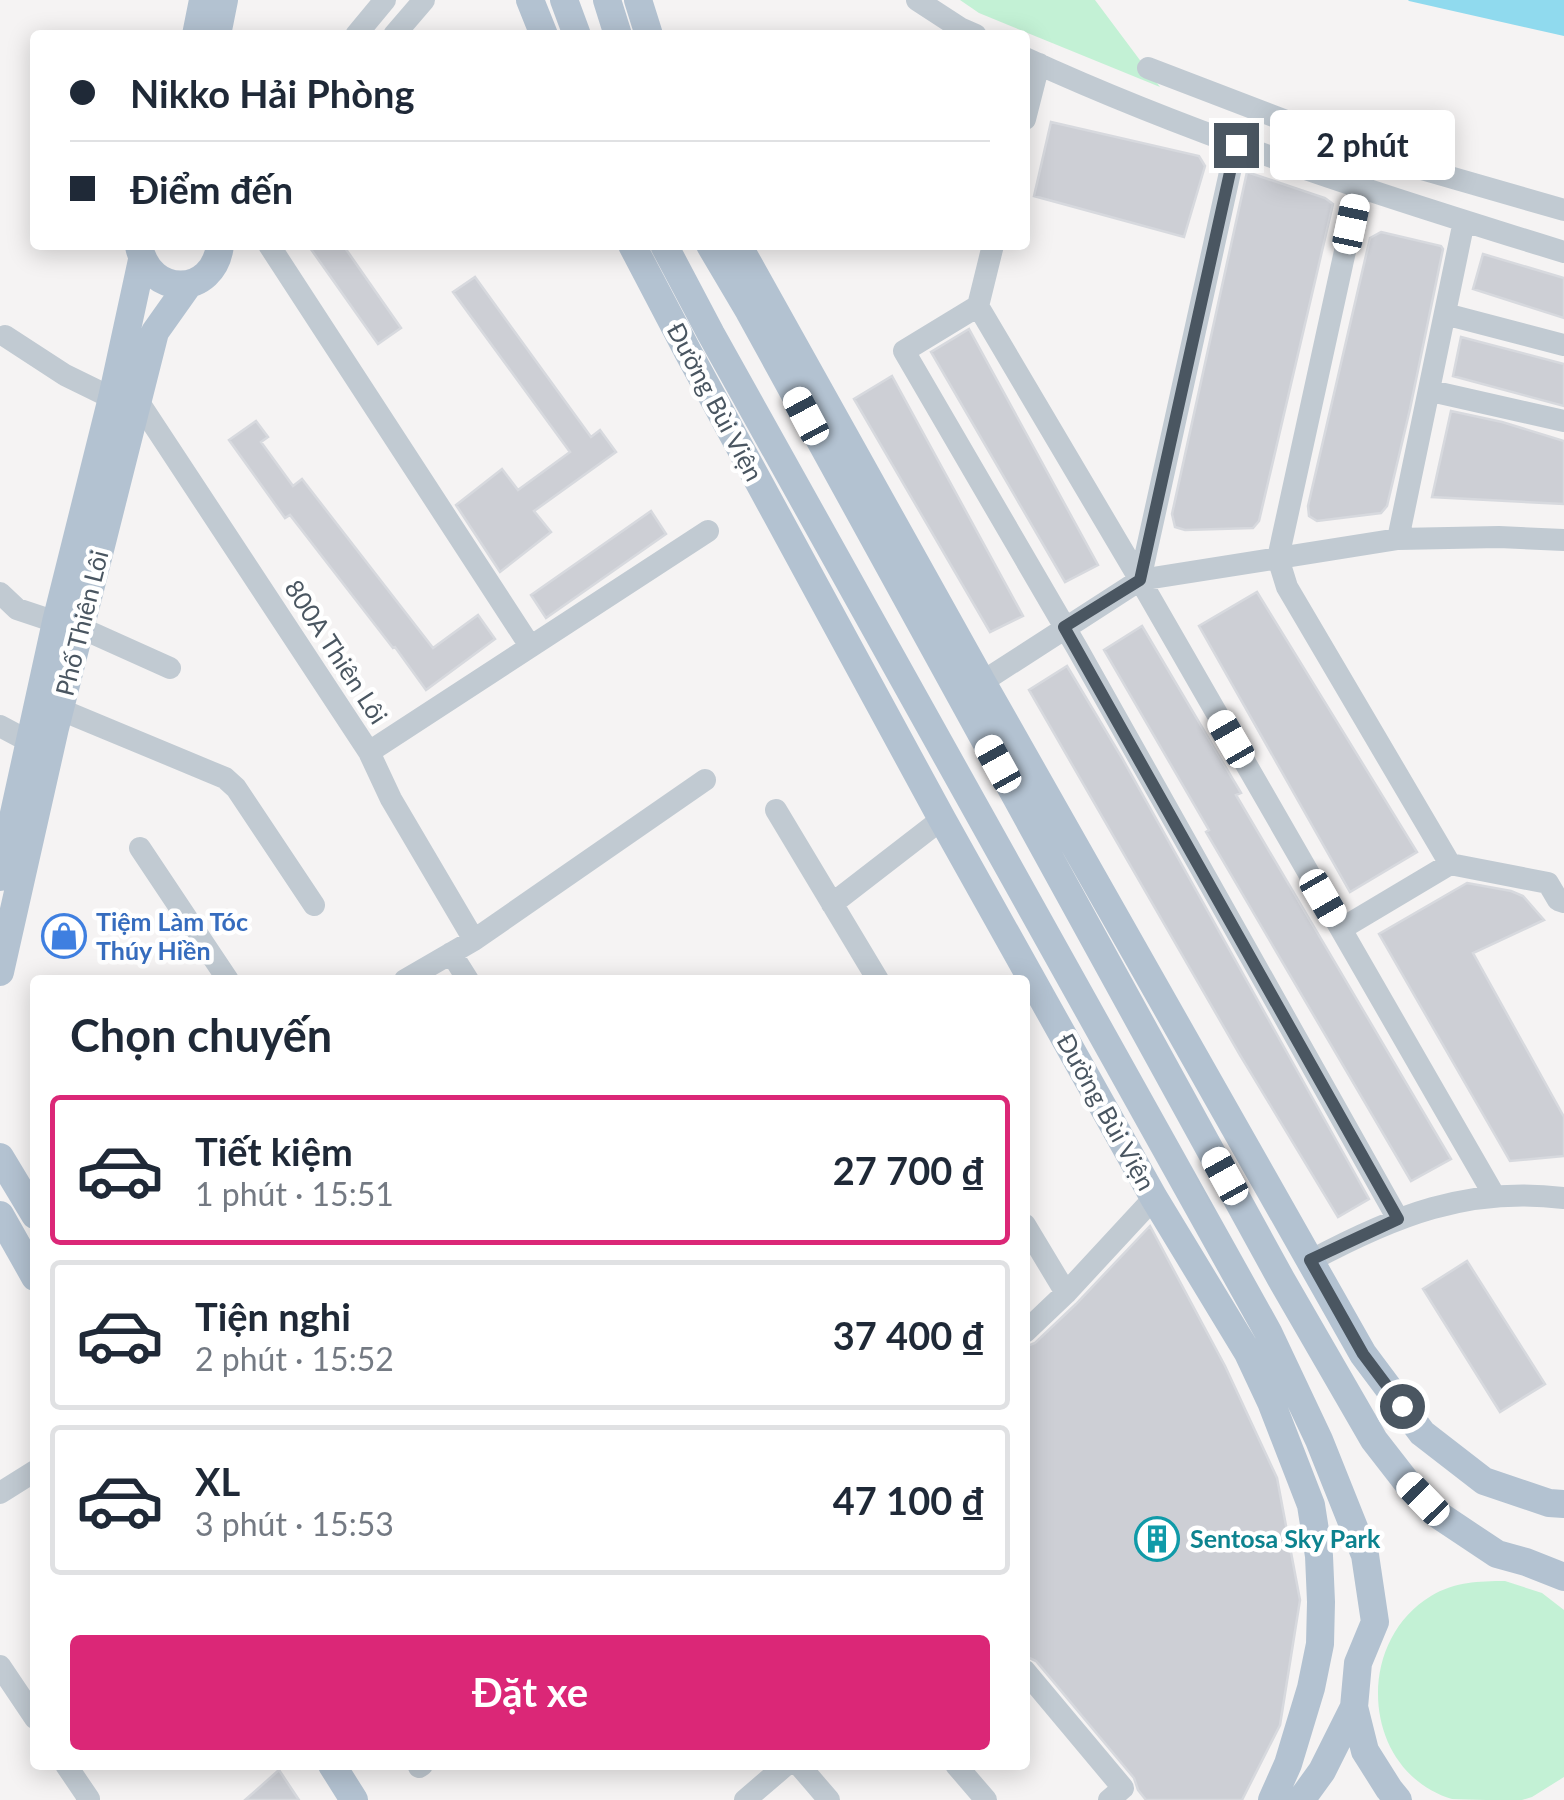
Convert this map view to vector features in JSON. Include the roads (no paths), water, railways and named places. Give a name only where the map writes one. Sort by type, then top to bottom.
[{"type":"main road","points":[[197,30],[203,0]]},
{"type":"main road","points":[[218,30],[224,0]]},
{"type":"main road","points":[[530,0],[542,30]]},
{"type":"main road","points":[[564,0],[575,30]]},
{"type":"main road","points":[[607,0],[616,30]]},
{"type":"main road","points":[[638,0],[647,30]]},
{"type":"main road","name":"Phố Thiên Lôi","points":[[125,400],[155,332],[189,284],[212,268],[220,250]]},
{"type":"main road","name":"Đường Bùi Viện","points":[[635,250],[1029,975]]},
{"type":"main road","name":"Đường Bùi Viện","points":[[667,250],[1268,1332],[1319,1440],[1365,1555],[1375,1622],[1358,1663],[1354,1707]]},
{"type":"main road","points":[[713,250],[1363,1354],[1422,1432],[1484,1481],[1549,1503],[1564,1504]]},
{"type":"main road","points":[[741,250],[1281,1279],[1374,1440],[1437,1514],[1497,1554],[1562,1574]]},
{"type":"main road","points":[[140,253],[147,268],[161,280],[189,284]]},
{"type":"main road","name":"Phố Thiên Lôi","points":[[0,877],[30,742],[69,625],[125,400],[140,253]]},
{"type":"main road","points":[[711,334],[749,311]]},
{"type":"main road","name":"Phố Thiên Lôi","points":[[0,972],[60,709],[69,625]]},
{"type":"main road","name":"Đường Bùi Viện","points":[[1030,976],[1154,1198],[1248,1353],[1272,1402],[1311,1505],[1319,1556],[1320,1644],[1301,1726],[1272,1800]]},
{"type":"main road","points":[[0,1157],[30,1208]]},
{"type":"main road","points":[[0,1215],[30,1268]]},
{"type":"main road","points":[[1281,1279],[1310,1260]]},
{"type":"main road","points":[[1248,1353],[1268,1332]]},
{"type":"main road","points":[[1301,1800],[1322,1771],[1354,1707]]},
{"type":"main road","points":[[1354,1707],[1364,1751],[1398,1800]]},
{"type":"main road","points":[[335,1770],[354,1800]]},
{"type":"street","points":[[360,30],[386,0]]},
{"type":"street","points":[[398,30],[424,0]]},
{"type":"street","points":[[917,0],[965,30]]},
{"type":"street","points":[[1032,61],[1236,145],[1564,252]]},
{"type":"street","points":[[1148,68],[1380,157],[1564,210]]},
{"type":"street","points":[[1140,580],[1236,145]]},
{"type":"street","points":[[1359,186],[1278,558],[1287,587],[1450,864]]},
{"type":"street","points":[[1398,540],[1464,221]]},
{"type":"street","points":[[272,250],[530,646]]},
{"type":"street","points":[[992,250],[978,306],[1494,1195]]},
{"type":"street","points":[[978,306],[904,351],[1398,1219]]},
{"type":"street","points":[[1445,314],[1564,345]]},
{"type":"street","points":[[5,336],[65,375],[125,400]]},
{"type":"street","points":[[1430,391],[1564,421]]},
{"type":"street","name":"800A Thiên Lôi","points":[[125,400],[368,752],[391,799],[474,940]]},
{"type":"street","points":[[368,752],[708,530]]},
{"type":"street","points":[[971,688],[1140,580],[1398,540],[1564,540]]},
{"type":"street","points":[[0,593],[17,609],[69,625],[170,668]]},
{"type":"street","points":[[60,709],[225,778],[236,788],[314,905]]},
{"type":"street","points":[[0,726],[30,742]]},
{"type":"street","points":[[414,975],[474,940],[705,780]]},
{"type":"street","points":[[776,810],[875,975]]},
{"type":"street","points":[[832,904],[942,819]]},
{"type":"street","points":[[140,848],[225,975]]},
{"type":"street","points":[[1341,929],[1450,864],[1548,884],[1558,900],[1564,902]]},
{"type":"street","points":[[452,952],[465,975]]},
{"type":"street","points":[[1310,1260],[1432,1206],[1494,1195],[1564,1198]]},
{"type":"street","points":[[1030,1327],[1154,1198]]},
{"type":"street","points":[[1030,1233],[1066,1293]]},
{"type":"street","points":[[0,1492],[30,1474]]},
{"type":"street","points":[[0,1666],[30,1711]]},
{"type":"street","points":[[1030,1677],[1124,1788],[1109,1800]]},
{"type":"street","points":[[69,1770],[88,1799]]},
{"type":"street","points":[[745,1800],[780,1770]]},
{"type":"street","points":[[802,1770],[828,1800]]},
{"type":"street","points":[[960,1770],[986,1800]]},
{"type":"water","points":[[1564,0],[1564,36],[1409,1]]},
{"type":"place","name":"Tiệm Làm Tóc Thúy Hiền","points":[[64,936]]},
{"type":"place","name":"Sentosa Sky Park","points":[[1157,1539]]}]
